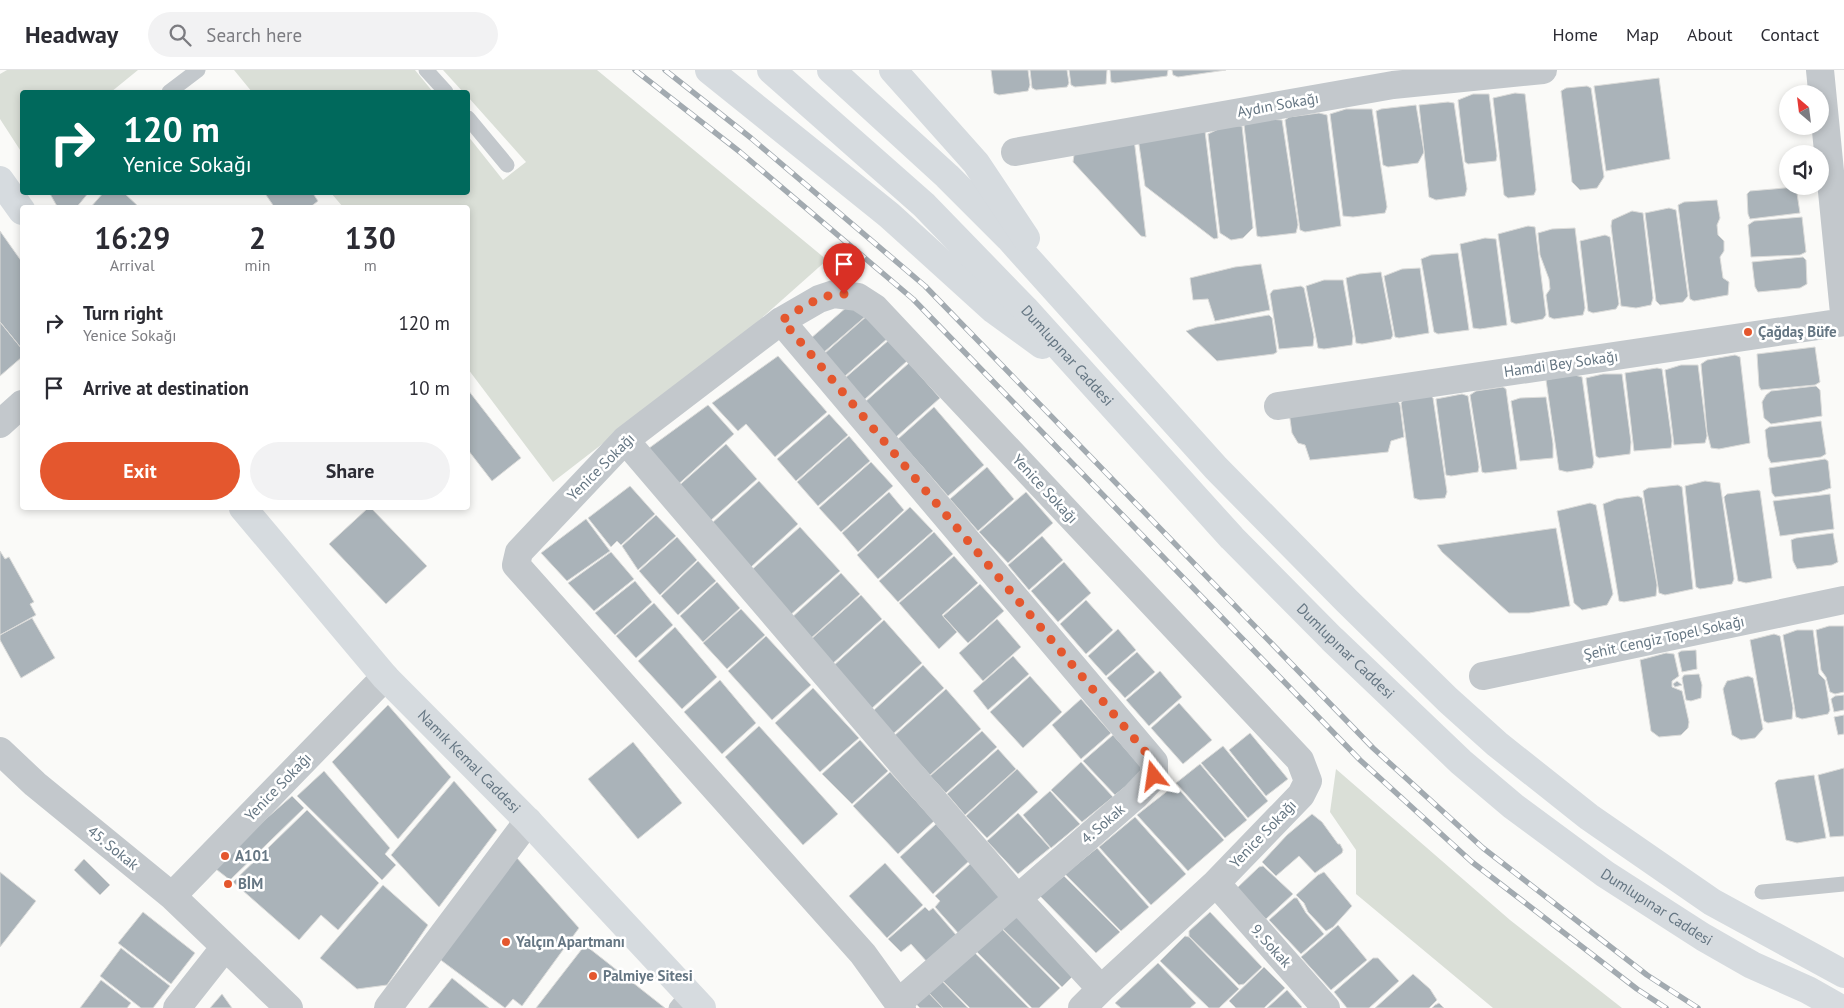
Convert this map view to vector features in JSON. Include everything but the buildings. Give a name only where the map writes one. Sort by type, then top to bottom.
[{"type":"main road","points":[[709,70],[889,215],[994,310],[1078,370]]},
{"type":"main road","name":"Dumlupınar Caddesi","points":[[770,70],[924,204],[1025,309],[1078,370],[1232,538],[1332,639],[1468,768],[1513,806],[1605,874],[1703,937],[1752,965],[1808,990],[1840,1008]]},
{"type":"main road","points":[[831,70],[947,176],[1009,238],[1216,468],[1347,601],[1448,700],[1497,744],[1589,817],[1712,902],[1844,974]]},
{"type":"main road","points":[[893,70],[976,163],[1080,318]]},
{"type":"main road","points":[[0,180],[20,208]]},
{"type":"main road","name":"Namık Kemal Caddesi","points":[[245,510],[385,677],[528,822],[689,1003]]},
{"type":"street","name":"Aydın Sokağı","points":[[1015,152],[1393,78],[1543,70]]},
{"type":"street","points":[[1820,70],[1844,313]]},
{"type":"street","name":"Yenice Sokağı","points":[[900,1006],[864,954],[516,565],[519,552],[626,440],[782,320],[819,299],[834,294],[858,297],[875,308],[1300,760],[1308,781],[1301,795],[1216,883],[1100,989],[1082,1008]]},
{"type":"street","name":"4. Sokak","points":[[782,320],[1154,762],[1154,776],[1135,796],[900,1006]]},
{"type":"street","name":"Hamdi Bey Sokağı","points":[[1278,406],[1844,322]]},
{"type":"street","points":[[0,424],[20,406]]},
{"type":"street","points":[[626,440],[1018,899],[1100,989]]},
{"type":"street","name":"Şehit Cengiz Topel Sokağı","points":[[1483,676],[1844,600]]},
{"type":"street","name":"Yenice Sokağı","points":[[172,896],[385,677]]},
{"type":"street","name":"45. Sokak","points":[[0,751],[35,784],[172,896],[289,1008]]},
{"type":"street","points":[[388,1008],[528,822]]},
{"type":"street","name":"9. Sokak","points":[[1216,883],[1326,1008]]},
{"type":"street","points":[[178,1008],[226,947]]},
{"type":"lane","points":[[171,90],[198,70]]},
{"type":"lane","points":[[426,70],[444,90]]},
{"type":"lane","points":[[470,120],[507,165]]},
{"type":"lane","points":[[1762,892],[1844,884]]},
{"type":"shaded area","points":[[7,70],[138,70],[113,90],[20,90],[20,150],[0,119],[0,74]]},
{"type":"shaded area","points":[[234,70],[415,70],[431,90],[250,90]]},
{"type":"shaded area","points":[[443,70],[597,70],[827,260],[737,340],[553,482],[470,372],[470,205],[341,205],[333,195],[470,195],[470,139],[503,180],[526,162],[470,99],[470,90],[461,90]]},
{"type":"shaded area","points":[[1336,769],[1510,920],[1622,1008],[1493,1008],[1356,894],[1356,850],[1330,812]]},
{"type":"railway","points":[[635,70],[740,152],[913,299],[1360,760],[1472,862],[1637,989],[1666,1008]]},
{"type":"railway","points":[[665,70],[751,138],[925,286],[1373,748],[1483,848],[1647,975],[1698,1008]]},
{"type":"place","name":"Çağdaş Büfe","points":[[1748,332]]},
{"type":"place","name":"A101","points":[[225,856]]},
{"type":"place","name":"BİM","points":[[228,884]]},
{"type":"place","name":"Yalçın Apartmanı","points":[[506,942]]},
{"type":"place","name":"Palmiye Sitesi","points":[[593,976]]},
{"type":"route","points":[[844,294],[834,294],[819,299],[782,320],[1154,762],[1154,776]]}]
